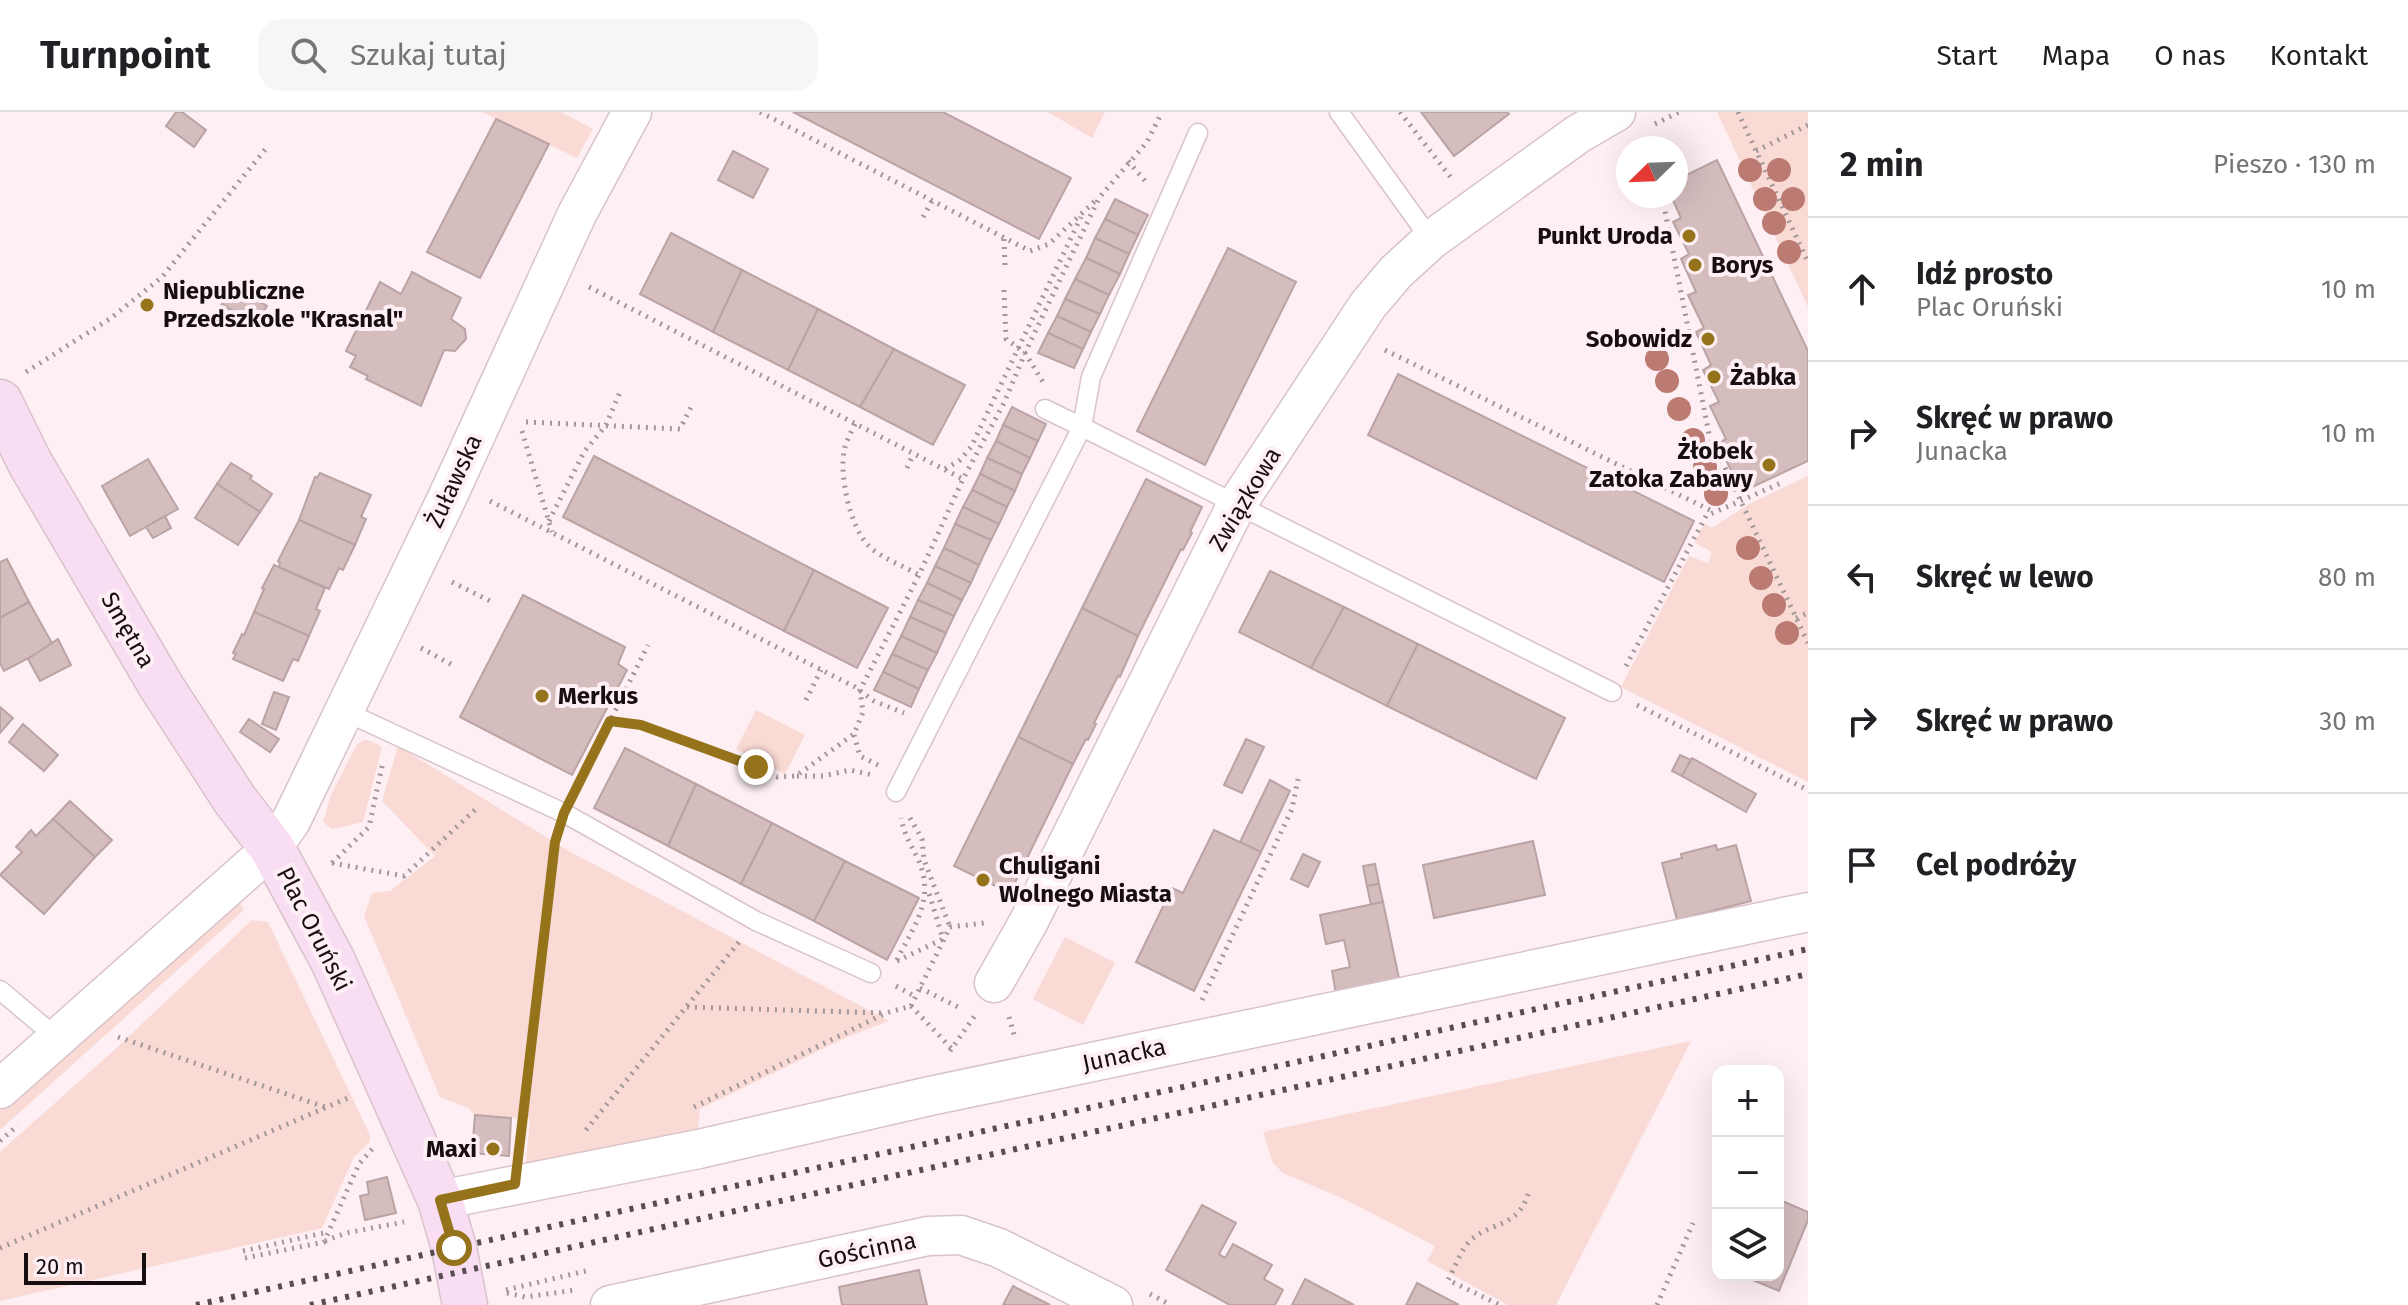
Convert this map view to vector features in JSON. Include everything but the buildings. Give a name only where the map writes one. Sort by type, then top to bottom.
[{"type":"street","name":"Żuławska","points":[[272,848],[291,821],[346,712],[577,214],[632,112]]},
{"type":"street","name":"Związkowa","points":[[985,999],[1035,909],[1237,504],[1368,305],[1396,272],[1431,240],[1570,123],[1616,112]]},
{"type":"street","name":"Smętna","points":[[10,389],[30,463],[161,686],[235,800],[272,848]]},
{"type":"street","name":"Plac Oruński","points":[[0,1089],[272,848],[333,961],[425,1210],[454,1248],[465,1305]]},
{"type":"street","name":"Junacka","points":[[425,1210],[532,1181],[699,1149],[1022,1076],[1808,912]]},
{"type":"street","name":"Gościnna","points":[[610,1305],[928,1236],[961,1235],[1012,1253],[1113,1305]]},
{"type":"lane","points":[[1339,112],[1431,240]]},
{"type":"lane","points":[[896,792],[1082,427],[1091,377],[1198,133]]},
{"type":"lane","points":[[1045,409],[1612,692]]},
{"type":"lane","points":[[346,712],[564,813],[756,921],[871,973]]},
{"type":"lane","points":[[0,990],[57,1038]]},
{"type":"path","points":[[760,112],[1030,251],[1049,244],[1099,198],[1147,142],[1162,112]]},
{"type":"path","points":[[1400,112],[1450,177]]},
{"type":"path","points":[[1652,125],[1679,112]]},
{"type":"path","points":[[1738,112],[1808,262]]},
{"type":"path","points":[[1756,151],[1808,125]]},
{"type":"path","points":[[10,389],[111,318],[162,277],[268,146]]},
{"type":"path","points":[[610,721],[641,725],[777,777],[796,776],[854,734],[863,712],[860,690],[919,575],[963,479],[1004,403],[1099,198]]},
{"type":"path","points":[[923,217],[932,201]]},
{"type":"path","points":[[1664,208],[1709,434],[1808,643]]},
{"type":"path","points":[[944,470],[960,460],[971,447],[1084,211]]},
{"type":"path","points":[[1004,238],[1005,266]]},
{"type":"path","points":[[589,287],[963,479]]},
{"type":"path","points":[[1004,290],[1006,339],[1025,353]]},
{"type":"path","points":[[1380,348],[1714,512]]},
{"type":"path","points":[[549,521],[584,452],[606,425],[620,392]]},
{"type":"path","points":[[526,422],[680,429],[693,403]]},
{"type":"path","points":[[855,424],[844,448],[843,471],[848,503],[857,528],[870,547],[919,575]]},
{"type":"path","points":[[522,431],[552,533]]},
{"type":"path","points":[[907,468],[913,455]]},
{"type":"path","points":[[1659,485],[1666,473]]},
{"type":"path","points":[[1781,483],[1706,516],[1612,692],[1808,790]]},
{"type":"path","points":[[490,501],[886,705]]},
{"type":"path","points":[[452,582],[490,601]]},
{"type":"path","points":[[1796,618],[1808,613]]},
{"type":"path","points":[[532,1181],[555,842],[564,813],[648,645]]},
{"type":"path","points":[[421,648],[456,667]]},
{"type":"path","points":[[806,700],[821,670]]},
{"type":"path","points":[[389,731],[369,827],[332,863],[404,876],[502,784]]},
{"type":"path","points":[[854,734],[860,756]]},
{"type":"path","points":[[1198,1008],[1292,809],[1298,779]]},
{"type":"path","points":[[896,792],[904,834],[918,860],[943,939]]},
{"type":"path","points":[[897,961],[925,903],[927,885]]},
{"type":"path","points":[[938,896],[950,927]]},
{"type":"path","points":[[532,1181],[687,1007],[756,921]]},
{"type":"path","points":[[950,927],[993,921]]},
{"type":"path","points":[[911,1006],[913,995],[920,988],[950,927]]},
{"type":"path","points":[[871,973],[943,939]]},
{"type":"path","points":[[920,988],[985,999],[1011,1021],[1022,1076]]},
{"type":"path","points":[[693,1107],[886,1013],[911,1006]]},
{"type":"path","points":[[911,1006],[952,1049]]},
{"type":"path","points":[[687,1007],[886,1013]]},
{"type":"path","points":[[115,1036],[329,1108]]},
{"type":"path","points":[[0,1248],[358,1094]]},
{"type":"path","points":[[324,1242],[359,1164],[379,1142]]},
{"type":"path","points":[[1498,1304],[1448,1280],[1472,1239],[1502,1225],[1516,1214],[1529,1191]]},
{"type":"path","points":[[329,1231],[244,1255],[324,1242],[425,1210]]},
{"type":"path","points":[[1657,1305],[1693,1223]]},
{"type":"shaded area","points":[[482,112],[561,112],[593,129],[577,158]]},
{"type":"shaded area","points":[[1048,112],[1105,112],[1092,138]]},
{"type":"shaded area","points":[[1717,112],[1808,112],[1808,307]]},
{"type":"shaded area","points":[[1808,476],[1808,782],[1621,687],[1689,556],[1708,563],[1712,552],[1695,543],[1704,523],[1712,528],[1749,504]]},
{"type":"shaded area","points":[[756,710],[805,735],[785,774],[736,749]]},
{"type":"shaded area","points":[[365,740],[382,747],[363,822],[332,829],[323,822],[331,795],[357,744]]},
{"type":"shaded area","points":[[398,746],[567,850],[889,1021],[847,1037],[700,1109],[697,1139],[525,1172],[530,1119],[474,1115],[470,1109],[440,1097],[364,916],[372,893],[390,891],[435,856],[382,801]]},
{"type":"shaded area","points":[[237,896],[244,910],[0,1130],[0,1110]]},
{"type":"shaded area","points":[[252,920],[268,922],[370,1135],[370,1142],[354,1157],[322,1228],[0,1301],[0,1152],[110,1054]]},
{"type":"shaded area","points":[[1065,937],[1115,963],[1083,1025],[1033,999]]},
{"type":"shaded area","points":[[1691,1041],[1556,1305],[1508,1305],[1427,1261],[1435,1246],[1346,1200],[1283,1173],[1273,1163],[1263,1132]]},
{"type":"railway","points":[[196,1305],[1808,949]]},
{"type":"railway","points":[[310,1305],[1808,974]]},
{"type":"place","name":"Punkt Uroda","points":[[1689,236]]},
{"type":"place","name":"Borys","points":[[1695,265]]},
{"type":"place","name":"Niepubliczne Przedszkole \"Krasnal\"","points":[[147,305]]},
{"type":"place","name":"Sobowidz","points":[[1708,339]]},
{"type":"place","name":"Żabka","points":[[1714,377]]},
{"type":"place","name":"Żłobek Zatoka Zabawy","points":[[1769,465]]},
{"type":"place","name":"Merkus","points":[[542,696]]},
{"type":"place","name":"Chuligani Wolnego Miasta","points":[[983,880]]},
{"type":"place","name":"Maxi","points":[[493,1149]]},
{"type":"route","points":[[454,1248],[440,1200],[515,1184],[555,842],[564,813],[610,721],[641,725],[756,767]]}]
